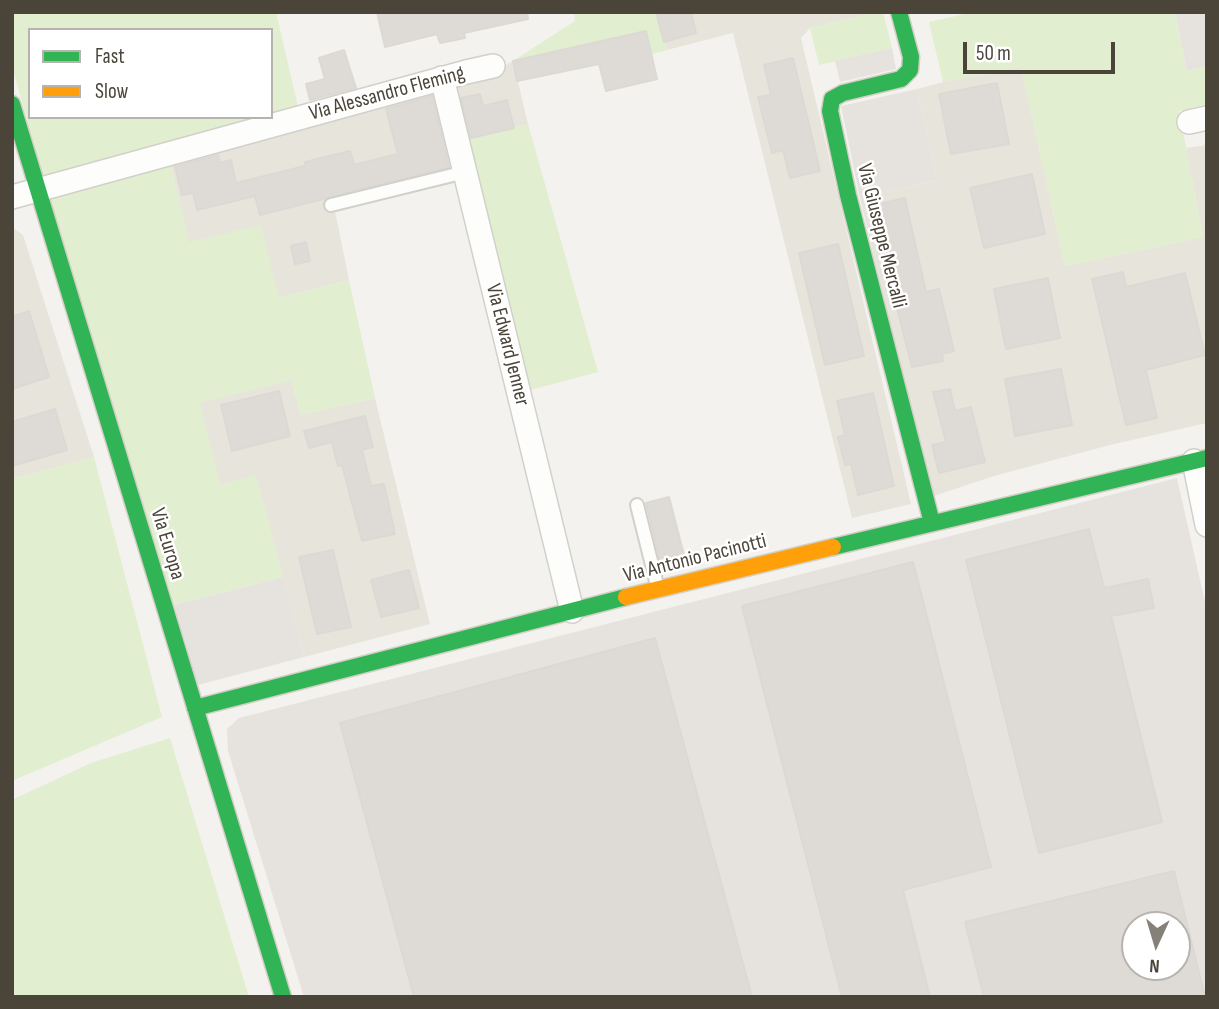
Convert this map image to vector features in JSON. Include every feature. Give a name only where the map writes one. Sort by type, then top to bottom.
[{"type":"street","name":"Via Giuseppe Mercalli","points":[[899,12],[911,57],[910,70],[901,79],[843,93],[832,99],[830,111],[848,195],[932,523]]},
{"type":"street","name":"Via Alessandro Fleming","points":[[12,197],[493,66]]},
{"type":"street","name":"Via Edward Jenner","points":[[442,78],[572,611]]},
{"type":"street","name":"Via Europa","points":[[12,104],[283,997]]},
{"type":"street","name":"Via Antonio Pacinotti","points":[[195,708],[659,589],[1200,460]]},
{"type":"street","points":[[1200,460],[1207,525]]},
{"type":"lane","points":[[331,205],[465,172]]},
{"type":"lane","points":[[637,505],[659,589]]},
{"type":"shaded area","points":[[657,12],[878,12],[810,28],[801,38],[911,504],[852,518],[733,33],[667,50]]},
{"type":"shaded area","points":[[1175,12],[1207,12],[1207,66],[1187,71]]},
{"type":"shaded area","points":[[892,48],[896,69],[840,82],[835,61]]},
{"type":"shaded area","points":[[513,61],[528,124],[464,140],[450,81],[497,70]]},
{"type":"shaded area","points":[[1021,67],[1065,266],[1203,237],[1186,148],[1207,145],[1207,423],[994,476],[931,497],[860,198],[937,180],[917,89]]},
{"type":"shaded area","points":[[439,87],[462,181],[335,211],[349,280],[278,298],[189,243],[170,163]]},
{"type":"shaded area","points":[[917,89],[937,180],[860,198],[841,106]]},
{"type":"shaded area","points":[[12,227],[23,235],[94,457],[12,479]]},
{"type":"shaded area","points":[[291,380],[301,415],[375,398],[430,624],[304,657],[256,476],[220,485],[199,402]]},
{"type":"shaded area","points":[[1177,478],[1207,611],[1207,997],[304,997],[228,751],[227,729],[239,718]]},
{"type":"shaded area","points":[[283,577],[304,657],[198,685],[174,605]]},
{"type":"shaded area","points":[[1181,591],[1207,699],[1207,765],[1166,595]]},
{"type":"shaded area","points":[[1155,614],[1199,820],[1183,824],[1139,617]]},
{"type":"shaded area","points":[[1203,853],[1207,867],[1207,921],[1190,857]]},
{"type":"green space","points":[[12,12],[276,12],[299,111],[273,118],[273,28],[28,28],[28,119],[269,119],[44,180],[12,66]]},
{"type":"green space","points":[[574,12],[657,12],[667,50],[652,54],[646,32],[513,61],[575,21]]},
{"type":"green space","points":[[883,12],[892,48],[819,65],[810,28]]},
{"type":"green space","points":[[974,12],[1175,12],[1187,71],[1207,66],[1207,104],[1179,111],[1203,237],[1065,266],[1021,67],[943,82],[929,22]]},
{"type":"green space","points":[[528,124],[598,372],[527,391],[464,140]]},
{"type":"green space","points":[[170,163],[189,242],[261,225],[279,298],[349,280],[375,398],[301,415],[291,380],[200,403],[220,485],[256,475],[283,577],[174,605],[48,195]]},
{"type":"green space","points":[[94,457],[162,717],[12,781],[12,479]]},
{"type":"green space","points":[[170,738],[249,997],[12,997],[12,800],[91,763]]},
{"type":"building","points":[[377,12],[527,12],[528,19],[464,33],[465,38],[440,43],[437,34],[385,47]]},
{"type":"building","points":[[656,12],[691,12],[696,33],[664,42]]},
{"type":"building","points":[[646,31],[657,79],[606,91],[599,64],[517,81],[513,61]]},
{"type":"building","points":[[344,50],[356,88],[310,100],[306,84],[325,79],[319,58]]},
{"type":"building","points":[[793,58],[820,171],[790,178],[783,150],[772,153],[758,97],[771,95],[764,65]]},
{"type":"building","points":[[997,83],[1009,144],[951,154],[939,94]]},
{"type":"building","points":[[480,94],[483,106],[507,100],[514,128],[471,138],[461,98]]},
{"type":"building","points":[[432,96],[449,167],[260,215],[255,196],[197,210],[193,193],[182,195],[175,167],[218,155],[220,163],[231,160],[236,183],[305,166],[305,162],[350,151],[354,165],[398,154],[386,109]]},
{"type":"building","points":[[1032,174],[1045,234],[984,248],[970,188]]},
{"type":"building","points":[[905,198],[926,292],[939,289],[954,351],[942,354],[943,361],[912,367],[871,206]]},
{"type":"building","points":[[306,242],[310,261],[295,264],[291,246]]},
{"type":"building","points":[[838,244],[864,356],[825,365],[799,253]]},
{"type":"building","points":[[1123,272],[1126,287],[1185,273],[1205,355],[1146,370],[1157,418],[1126,425],[1092,279]]},
{"type":"building","points":[[1048,278],[1060,338],[1006,349],[994,289]]},
{"type":"building","points":[[29,311],[49,377],[12,389],[12,317]]},
{"type":"building","points":[[1061,369],[1072,425],[1015,436],[1005,379]]},
{"type":"building","points":[[950,389],[955,411],[971,407],[985,462],[939,473],[932,445],[946,442],[933,392]]},
{"type":"building","points":[[279,391],[290,436],[232,451],[221,405]]},
{"type":"building","points":[[873,393],[894,486],[858,495],[851,464],[845,465],[838,437],[845,435],[837,401]]},
{"type":"building","points":[[55,409],[67,450],[12,466],[12,422]]},
{"type":"building","points":[[365,416],[373,447],[362,450],[371,486],[384,484],[395,534],[362,541],[342,465],[338,466],[332,442],[309,448],[304,431]]},
{"type":"building","points":[[669,497],[685,559],[661,565],[646,503]]},
{"type":"building","points":[[1089,529],[1104,588],[1148,579],[1154,608],[1111,616],[1162,822],[1039,853],[966,560]]},
{"type":"building","points":[[333,550],[351,627],[317,634],[299,557]]},
{"type":"building","points":[[913,562],[991,867],[903,890],[930,997],[842,997],[742,606]]},
{"type":"building","points":[[409,570],[419,608],[381,617],[371,580]]},
{"type":"building","points":[[655,638],[752,997],[414,997],[340,723]]},
{"type":"building","points":[[1174,871],[1184,911],[1121,911],[1121,981],[1191,981],[1191,940],[1205,997],[984,997],[965,922]]},
{"type":"traffic: fast","points":[[899,12],[911,57],[910,70],[901,79],[843,93],[832,99],[830,111],[848,195],[932,523]]},
{"type":"traffic: fast","points":[[12,104],[283,997]]},
{"type":"traffic: fast","points":[[833,547],[1207,458]]},
{"type":"traffic: fast","points":[[195,708],[626,597]]},
{"type":"traffic: slow","points":[[626,597],[833,547]]}]
